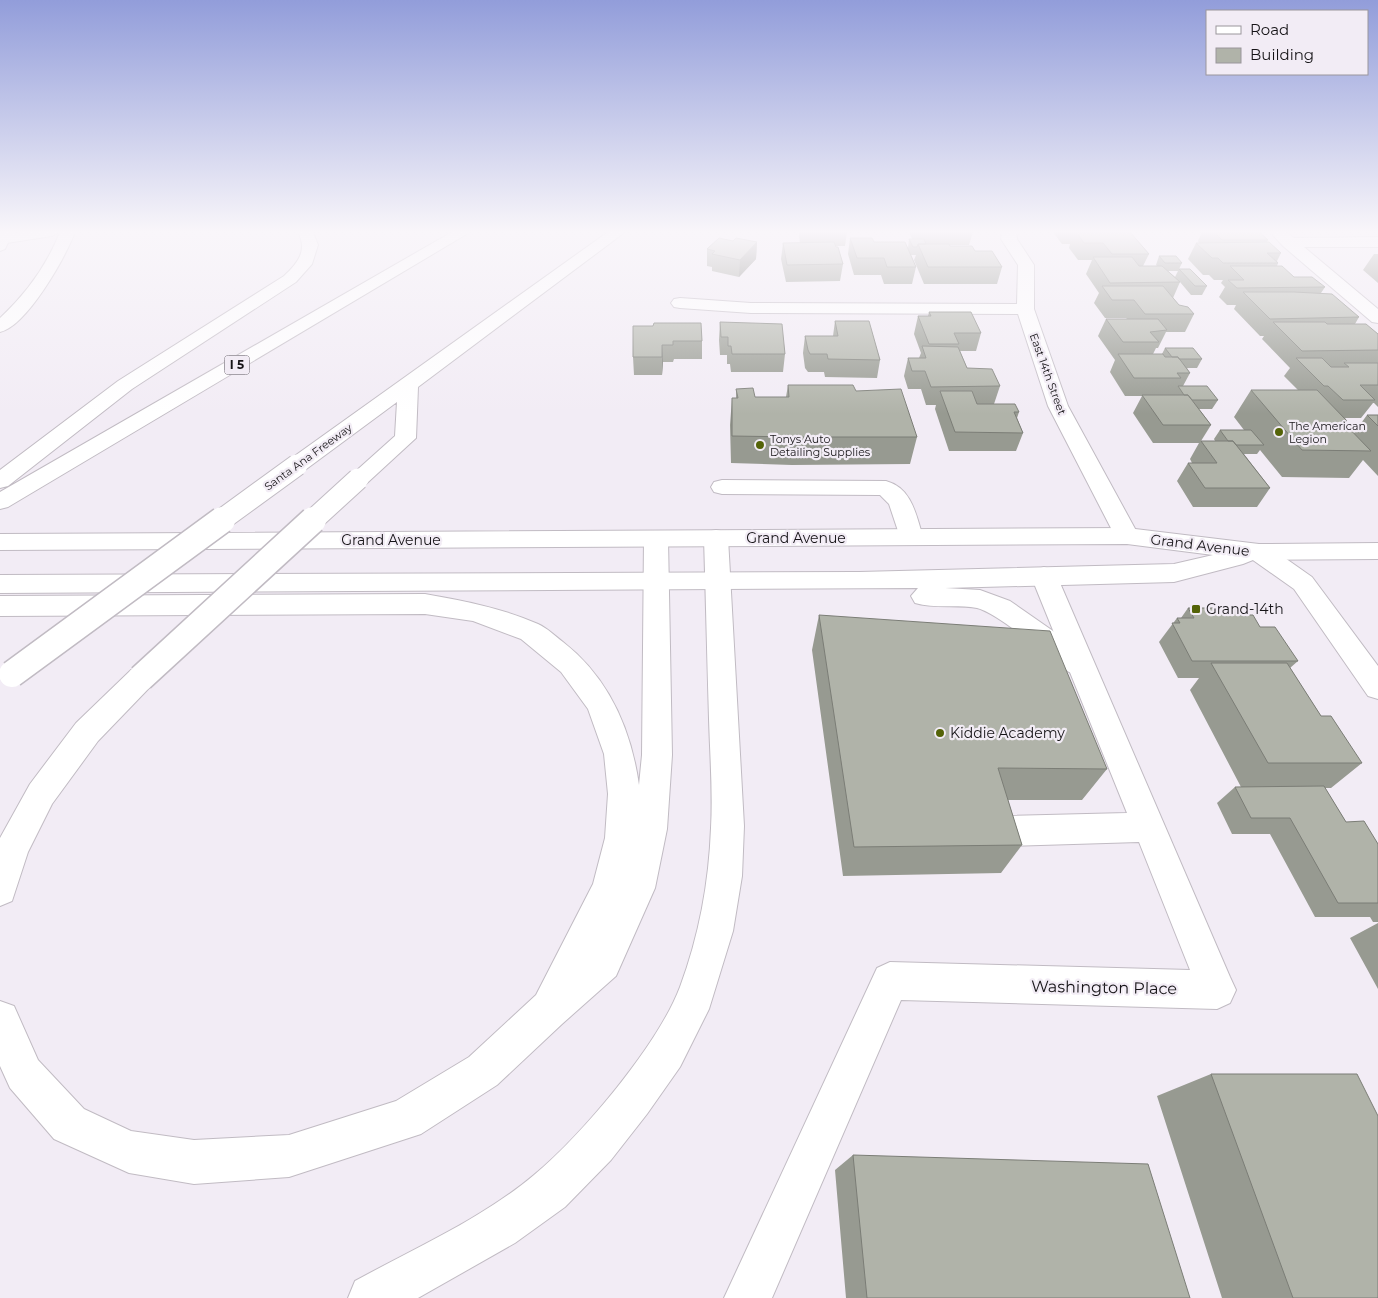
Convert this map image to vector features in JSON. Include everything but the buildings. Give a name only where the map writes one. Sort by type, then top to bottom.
[{"type":"main road","points":[[0,327],[10,319],[31,293]]},
{"type":"main road","points":[[0,481],[124,385],[269,293]]},
{"type":"main road","name":"I 5","points":[[0,502],[360,293]]},
{"type":"main road","name":"Santa Ana Freeway","points":[[6,678],[534,293]]},
{"type":"main road","name":"East 14th Street","points":[[1025,293],[1025,309],[1058,406],[1127,536]]},
{"type":"main road","points":[[1348,293],[1378,318]]},
{"type":"main road","points":[[680,303],[751,308],[1025,309]]},
{"type":"main road","points":[[0,888],[12,849],[41,794],[87,732],[142,678],[405,438],[408,384]]},
{"type":"main road","points":[[1338,431],[1378,430]]},
{"type":"main road","points":[[722,486],[886,488],[900,501],[911,538]]},
{"type":"main road","name":"Grand Avenue","points":[[0,542],[1127,536],[1259,552]]},
{"type":"main road","points":[[372,1298],[499,1227],[549,1191],[596,1145],[632,1100],[666,1053],[696,996],[715,931],[725,876],[728,826],[716,583],[716,538]]},
{"type":"main road","points":[[0,1020],[24,1074],[70,1124],[128,1152],[194,1162],[289,1156],[406,1119],[483,1072],[548,1010],[603,963],[638,888],[651,829],[657,755],[656,539]]},
{"type":"main road","points":[[1259,552],[1378,551]]},
{"type":"main road","points":[[1259,552],[1304,583],[1378,688]]},
{"type":"main road","name":"Grand Avenue","points":[[0,584],[842,582],[1174,573],[1259,552]]},
{"type":"main road","name":"Washington Place","points":[[748,1298],[890,981],[1217,990],[1044,576]]},
{"type":"main road","points":[[842,582],[897,598],[931,596],[980,599],[1001,608],[1080,664]]},
{"type":"main road","points":[[0,606],[425,604],[476,612],[531,632],[572,664],[601,704],[618,754],[624,794],[622,838],[609,888],[548,1010]]},
{"type":"main road","points":[[1010,831],[1148,827]]},
{"type":"place","name":"The American Legion","points":[[1279,432]]},
{"type":"place","name":"Tonys Auto Detailing Supplies","points":[[760,445]]},
{"type":"place","name":"Grand-14th","points":[[1196,609]]},
{"type":"place","name":"Kiddie Academy","points":[[940,733]]}]
